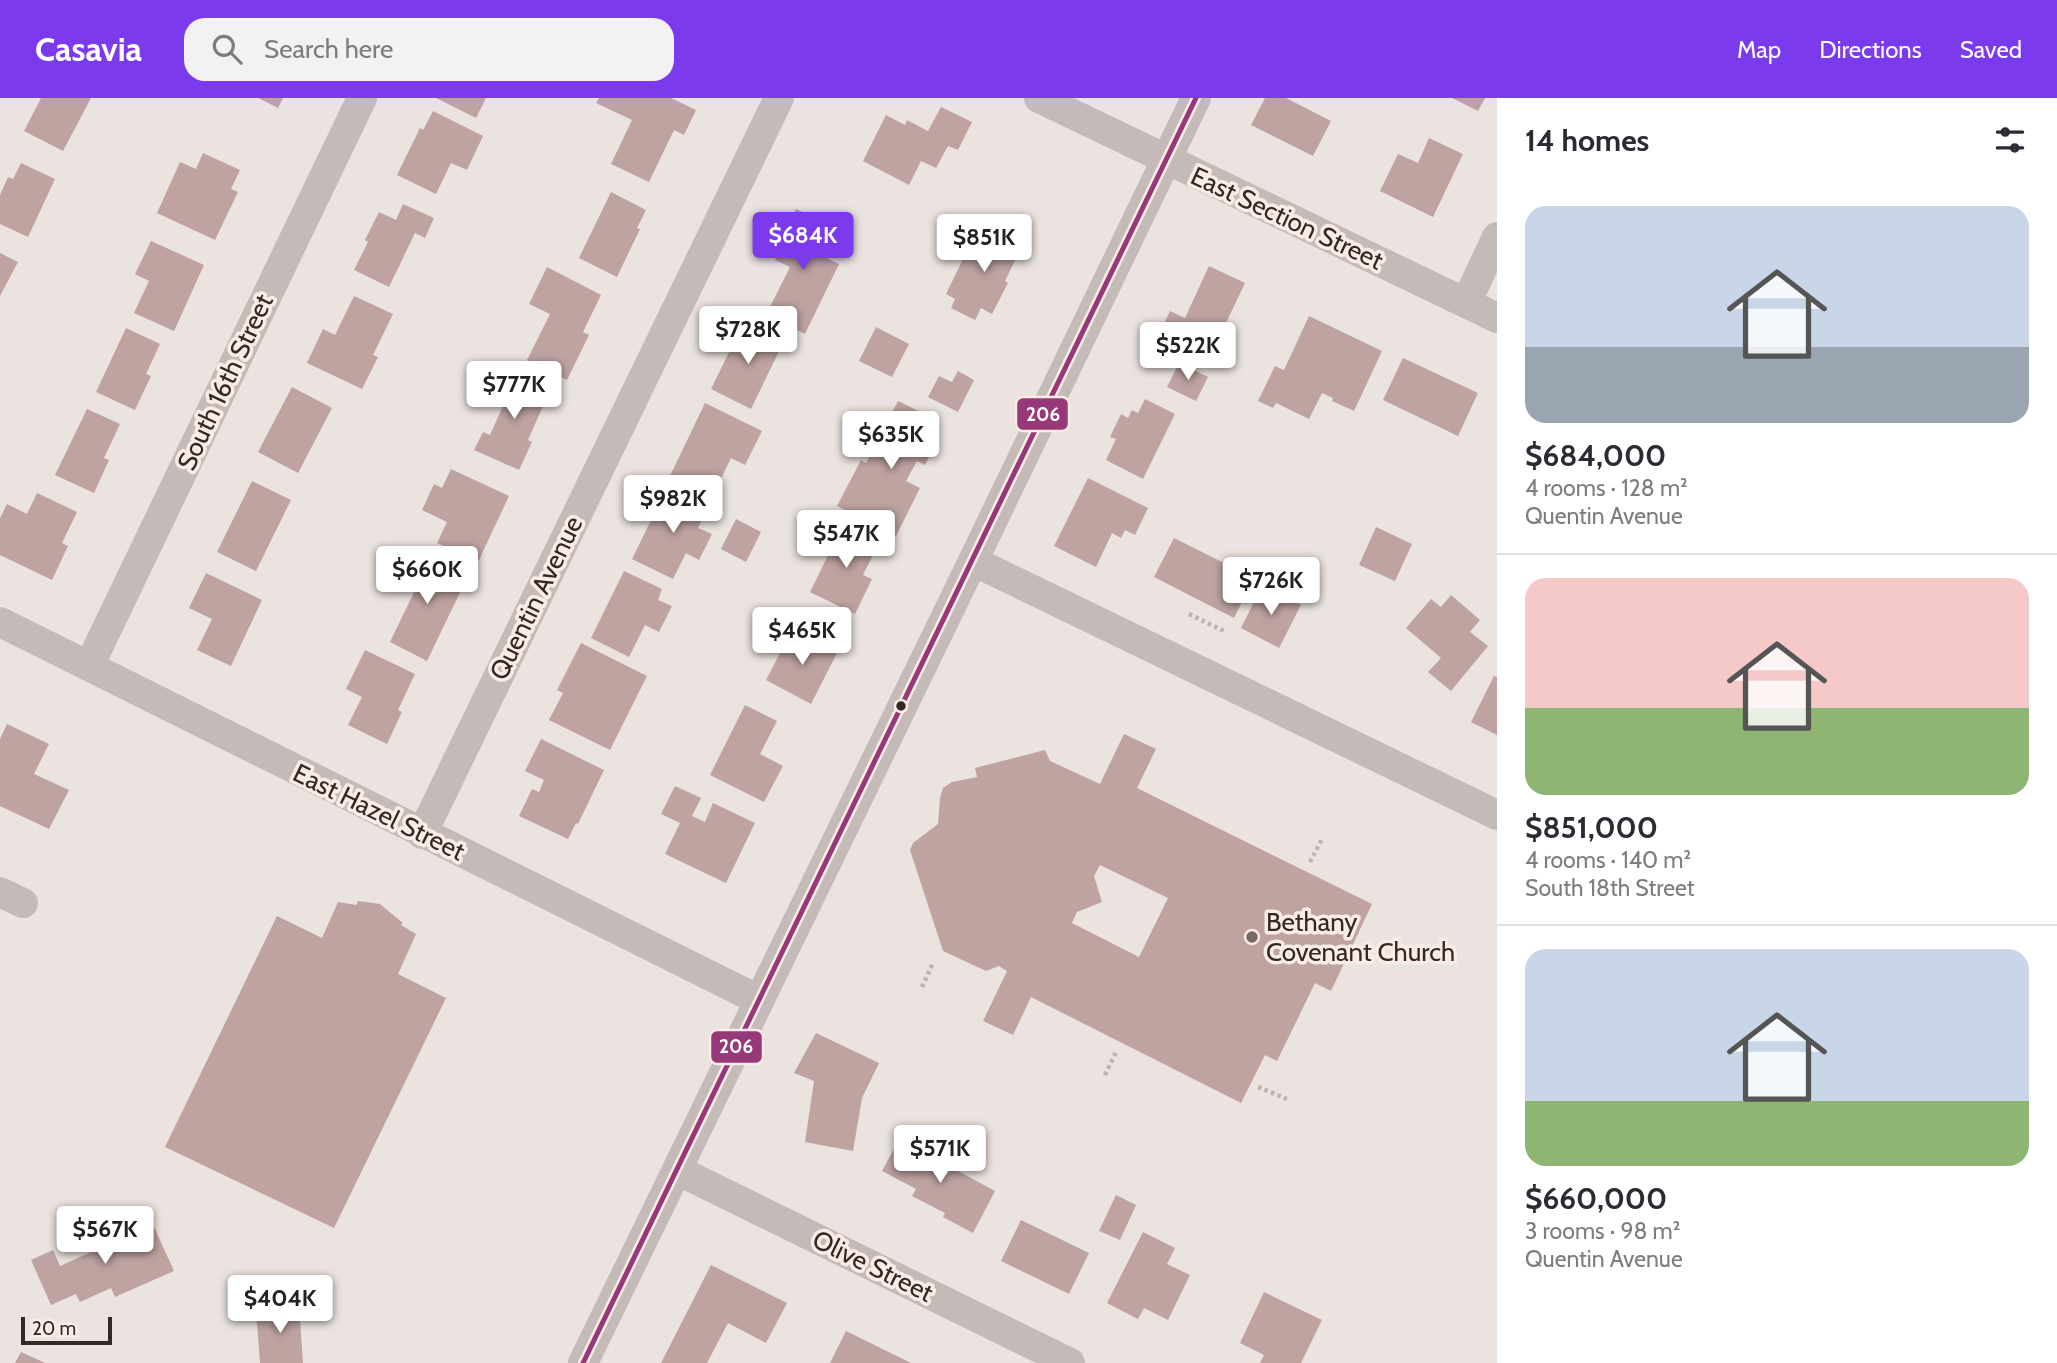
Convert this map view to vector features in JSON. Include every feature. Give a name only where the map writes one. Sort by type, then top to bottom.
[{"type":"street","name":"South 16th Street","points":[[89,666],[362,98]]},
{"type":"street","name":"Quentin Avenue","points":[[422,834],[779,98]]},
{"type":"street","name":"East Section Street","points":[[1039,98],[1497,318]]},
{"type":"street","points":[[583,1363],[1196,98]]},
{"type":"street","points":[[1466,303],[1497,237]]},
{"type":"street","points":[[973,561],[1497,815]]},
{"type":"street","name":"East Hazel Street","points":[[0,622],[759,1000]]},
{"type":"street","name":"Olive Street","points":[[677,1170],[1070,1363]]},
{"type":"path","points":[[1189,614],[1224,631]]},
{"type":"path","points":[[1310,862],[1322,839]]},
{"type":"path","points":[[922,987],[933,963]]},
{"type":"path","points":[[1105,1075],[1116,1052]]},
{"type":"path","points":[[1258,1087],[1287,1099]]},
{"type":"building","points":[[41,98],[91,98],[63,151],[24,131]]},
{"type":"building","points":[[258,98],[283,98],[278,108]]},
{"type":"building","points":[[436,98],[486,98],[476,118]]},
{"type":"building","points":[[599,98],[671,98],[696,110],[684,135],[674,130],[649,182],[611,164],[632,120],[596,103]]},
{"type":"building","points":[[1265,98],[1286,98],[1331,121],[1313,156],[1251,125]]},
{"type":"building","points":[[1452,98],[1485,98],[1478,111]]},
{"type":"building","points":[[941,107],[972,122],[958,150],[948,146],[936,168],[921,161],[909,185],[863,161],[886,115],[905,125],[907,120],[928,131]]},
{"type":"building","points":[[433,111],[483,136],[467,170],[451,163],[436,194],[397,175],[420,128],[423,130]]},
{"type":"building","points":[[1429,138],[1463,154],[1433,217],[1380,191],[1398,154],[1418,163]]},
{"type":"building","points":[[203,153],[240,170],[231,189],[238,192],[215,240],[157,213],[180,162],[196,169]]},
{"type":"building","points":[[21,163],[55,179],[28,237],[0,224],[0,195],[8,177],[13,179]]},
{"type":"building","points":[[611,192],[646,210],[617,277],[579,258]]},
{"type":"building","points":[[403,204],[434,218],[425,238],[415,233],[389,287],[354,270],[379,212],[396,220]]},
{"type":"building","points":[[796,209],[833,227],[820,255],[839,264],[805,334],[766,315],[790,267],[775,260],[784,241],[780,240]]},
{"type":"building","points":[[987,226],[1023,244],[992,314],[981,308],[975,320],[951,308],[955,299],[946,294],[964,257],[970,259]]},
{"type":"building","points":[[151,241],[204,265],[174,331],[134,313],[149,281],[135,274]]},
{"type":"building","points":[[0,253],[18,262],[0,296]]},
{"type":"building","points":[[1209,266],[1245,283],[1207,363],[1157,339],[1170,311],[1185,318]]},
{"type":"building","points":[[547,267],[601,295],[583,332],[589,335],[567,380],[527,360],[550,314],[529,304]]},
{"type":"building","points":[[354,296],[393,314],[373,355],[378,357],[362,389],[307,363],[323,329],[335,335]]},
{"type":"building","points":[[1309,316],[1382,351],[1354,411],[1322,393],[1309,419],[1276,403],[1273,408],[1258,401],[1275,366],[1284,370]]},
{"type":"building","points":[[748,324],[784,341],[751,409],[711,389],[736,338],[740,341]]},
{"type":"building","points":[[876,327],[909,344],[892,377],[859,361]]},
{"type":"building","points":[[126,328],[160,344],[146,374],[151,376],[135,410],[96,392]]},
{"type":"building","points":[[1403,358],[1478,393],[1458,436],[1383,400]]},
{"type":"building","points":[[1179,363],[1208,377],[1196,401],[1167,387]]},
{"type":"building","points":[[958,371],[974,380],[958,412],[928,397],[939,376],[952,382]]},
{"type":"building","points":[[520,375],[551,388],[528,440],[532,442],[519,470],[474,450],[483,432],[490,435],[503,406],[490,400],[498,381],[514,389]]},
{"type":"building","points":[[292,387],[332,408],[298,473],[258,452]]},
{"type":"building","points":[[1145,399],[1175,414],[1143,479],[1106,460],[1116,439],[1110,437],[1121,414],[1128,418],[1132,410],[1138,413]]},
{"type":"building","points":[[898,401],[937,420],[930,434],[938,438],[925,465],[917,461],[906,481],[920,488],[896,536],[837,506],[861,460],[866,463]]},
{"type":"building","points":[[705,403],[762,431],[745,465],[731,458],[712,497],[670,476]]},
{"type":"building","points":[[87,409],[120,424],[104,458],[109,460],[94,493],[55,475]]},
{"type":"building","points":[[451,469],[509,496],[478,562],[437,543],[447,522],[422,510],[434,484],[442,488]]},
{"type":"building","points":[[1088,478],[1148,508],[1135,535],[1125,530],[1121,538],[1112,533],[1096,567],[1054,546]]},
{"type":"building","points":[[252,481],[291,500],[256,571],[217,552]]},
{"type":"building","points":[[664,488],[707,509],[698,528],[712,534],[699,560],[686,553],[673,579],[632,559]]},
{"type":"building","points":[[37,493],[77,512],[62,543],[68,546],[52,580],[0,555],[0,518],[7,504],[27,514]]},
{"type":"building","points":[[736,519],[761,532],[746,562],[721,549]]},
{"type":"building","points":[[843,525],[879,543],[863,575],[872,579],[855,614],[810,592]]},
{"type":"building","points":[[1376,527],[1412,544],[1395,581],[1359,565]]},
{"type":"building","points":[[1174,538],[1254,578],[1234,618],[1154,577]]},
{"type":"building","points":[[416,553],[467,578],[427,661],[390,642],[418,584],[404,577]]},
{"type":"building","points":[[624,571],[662,589],[658,600],[672,606],[659,632],[645,625],[629,657],[591,638]]},
{"type":"building","points":[[206,573],[262,600],[231,666],[197,650],[212,619],[189,608]]},
{"type":"building","points":[[1262,586],[1301,605],[1279,648],[1241,628]]},
{"type":"building","points":[[1451,595],[1480,620],[1470,632],[1488,646],[1451,691],[1428,672],[1441,658],[1406,628],[1431,599],[1441,607]]},
{"type":"building","points":[[792,630],[837,653],[811,704],[766,680]]},
{"type":"building","points":[[581,643],[647,676],[610,750],[549,720],[563,693],[557,690]]},
{"type":"building","points":[[365,650],[415,674],[398,710],[402,712],[387,744],[348,725],[362,697],[346,689]]},
{"type":"building","points":[[1494,676],[1497,677],[1497,735],[1471,722]]},
{"type":"building","points":[[745,705],[777,721],[760,754],[783,766],[764,802],[710,775]]},
{"type":"building","points":[[7,724],[49,744],[34,774],[69,790],[49,829],[0,806],[0,739]]},
{"type":"building","name":"Bethany Covenant Church","points":[[1124,734],[1156,749],[1137,788],[1372,904],[1331,991],[1315,983],[1277,1061],[1265,1055],[1241,1103],[1031,997],[1013,1035],[983,1021],[1007,971],[999,966],[986,971],[943,951],[910,850],[913,843],[938,824],[943,788],[952,782],[977,777],[975,768],[1045,750],[1050,761],[1100,784]],"holes":[[[1100,865],[1168,898],[1139,957],[1072,923],[1077,912],[1102,902],[1094,876]]]},
{"type":"building","points":[[541,739],[604,770],[568,839],[519,816],[532,789],[539,792],[544,780],[525,771]]},
{"type":"building","points":[[675,786],[701,798],[692,816],[705,822],[713,803],[755,823],[726,883],[665,854],[680,823],[661,814]]},
{"type":"building","points":[[358,901],[380,904],[403,923],[401,925],[416,934],[398,974],[446,998],[334,1228],[165,1147],[277,916],[322,938],[338,902],[356,905]]},
{"type":"building","points":[[816,1033],[879,1063],[862,1098],[853,1151],[805,1142],[814,1081],[794,1073]]},
{"type":"building","points":[[900,1138],[995,1191],[973,1233],[943,1217],[945,1213],[912,1196],[916,1189],[882,1171]]},
{"type":"building","points":[[1116,1195],[1136,1205],[1120,1240],[1099,1231]]},
{"type":"building","points":[[1021,1220],[1089,1253],[1069,1294],[1001,1261]]},
{"type":"building","points":[[123,1223],[130,1238],[154,1227],[174,1271],[115,1297],[111,1288],[80,1302],[76,1294],[51,1305],[31,1260],[53,1250],[60,1266],[91,1252],[85,1240]]},
{"type":"building","points":[[1143,1232],[1175,1248],[1167,1264],[1190,1275],[1168,1320],[1144,1308],[1138,1319],[1107,1303]]},
{"type":"building","points":[[711,1265],[787,1303],[766,1343],[728,1323],[707,1363],[661,1363]]},
{"type":"building","points":[[1264,1292],[1322,1320],[1301,1363],[1260,1363],[1264,1355],[1240,1343]]},
{"type":"building","points":[[299,1306],[303,1363],[260,1363],[256,1309]]},
{"type":"building","points":[[846,1331],[911,1363],[830,1363]]},
{"type":"building","points":[[21,1352],[45,1363],[15,1363]]},
{"type":"transit line","name":"206","points":[[583,1363],[1196,98]]},
{"type":"place","name":"Bethany Covenant Church","points":[[1252,937]]}]
